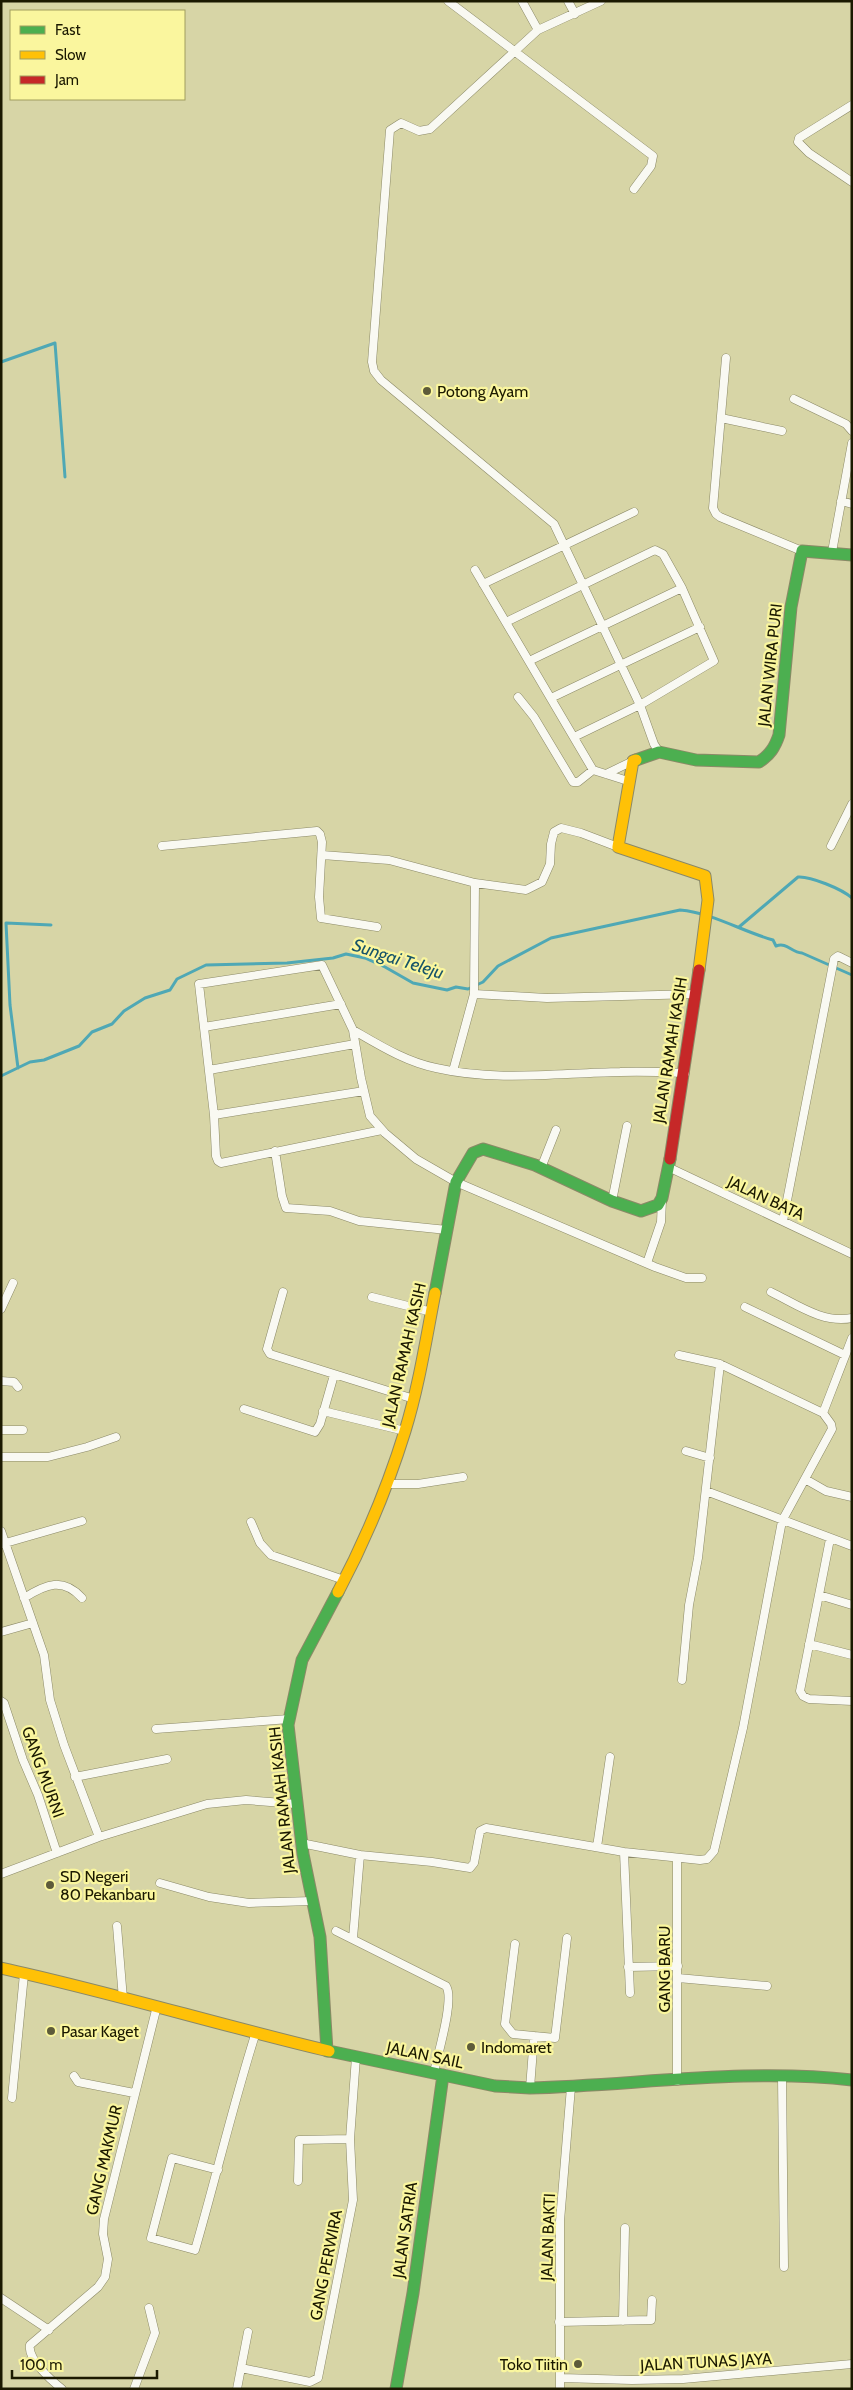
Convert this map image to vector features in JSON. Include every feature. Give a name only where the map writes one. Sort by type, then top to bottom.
[{"type":"street","points":[[448,1],[652,156],[651,166],[634,189]]},
{"type":"street","points":[[522,1],[538,30]]},
{"type":"street","points":[[568,1],[575,14]]},
{"type":"street","points":[[601,1],[538,30],[430,130],[419,131],[401,123],[390,130],[372,362],[374,370],[381,380],[554,524],[640,705],[654,744],[659,752],[648,754],[606,774]]},
{"type":"street","points":[[852,105],[799,138],[798,142],[809,153],[852,182]]},
{"type":"street","points":[[726,358],[713,508],[716,514],[802,551],[832,552],[852,556]]},
{"type":"street","points":[[794,399],[846,424],[852,431]]},
{"type":"street","points":[[721,418],[782,431]]},
{"type":"street","points":[[832,552],[852,443]]},
{"type":"street","points":[[841,501],[852,504]]},
{"type":"street","points":[[484,584],[634,512]]},
{"type":"street","points":[[506,622],[655,550],[663,554],[682,588],[714,661],[640,705],[574,737]]},
{"type":"street","name":"JALAN WIRA PURI","points":[[659,752],[696,760],[759,762],[767,757],[775,748],[779,735],[786,674],[791,607],[802,551]]},
{"type":"street","points":[[475,570],[594,770],[628,782]]},
{"type":"street","points":[[529,661],[682,588]]},
{"type":"street","points":[[551,698],[700,627]]},
{"type":"street","points":[[518,697],[534,717],[573,782],[578,782],[594,770]]},
{"type":"street","points":[[322,855],[389,860],[476,883],[526,890],[542,882],[550,864],[554,832],[561,828],[581,833],[618,847],[633,761]]},
{"type":"street","points":[[832,846],[852,804]]},
{"type":"street","points":[[162,846],[317,831],[322,836],[319,897],[321,918],[377,927]]},
{"type":"street","name":"JALAN RAMAH KASIH","points":[[327,2051],[320,1937],[301,1843],[289,1719],[302,1660],[344,1580],[372,1519],[405,1431],[414,1399],[432,1312],[456,1182],[473,1153],[483,1149],[541,1168],[641,1211],[658,1205],[662,1198],[685,1073],[696,994],[707,900],[705,876],[618,847]]},
{"type":"street","points":[[453,1071],[474,992],[476,883]]},
{"type":"street","points":[[783,1222],[834,959],[838,956],[852,963]]},
{"type":"street","points":[[382,1130],[226,1162],[218,1161],[199,984],[318,964],[322,965],[353,1030],[370,1116],[382,1130],[416,1159],[456,1182],[647,1263],[686,1278],[702,1278]]},
{"type":"street","points":[[474,992],[547,998],[696,994]]},
{"type":"street","points":[[204,1027],[341,1004]]},
{"type":"street","points":[[353,1030],[391,1052],[435,1068],[453,1071],[542,1077],[620,1072],[685,1073]]},
{"type":"street","points":[[209,1070],[356,1044]]},
{"type":"street","points":[[214,1115],[364,1091]]},
{"type":"street","points":[[612,1200],[627,1126]]},
{"type":"street","points":[[541,1168],[556,1130]]},
{"type":"street","points":[[275,1151],[282,1196],[286,1208],[330,1211],[359,1221],[447,1230]]},
{"type":"street","name":"JALAN BATA","points":[[668,1167],[852,1254]]},
{"type":"street","points":[[647,1263],[661,1222],[662,1198]]},
{"type":"street","points":[[1,1309],[13,1283]]},
{"type":"street","points":[[283,1292],[267,1349],[268,1353],[414,1399]]},
{"type":"street","points":[[771,1292],[819,1316],[839,1320],[852,1318]]},
{"type":"street","points":[[372,1296],[432,1312]]},
{"type":"street","points":[[745,1307],[845,1355]]},
{"type":"street","points":[[823,1413],[852,1338]]},
{"type":"street","points":[[301,1843],[360,1855],[470,1868],[474,1863],[482,1828],[624,1852],[677,1858],[707,1859],[714,1851],[743,1728],[782,1521],[832,1429],[832,1424],[823,1413],[720,1364],[679,1354]]},
{"type":"street","points":[[682,1680],[689,1605],[706,1491],[720,1364]]},
{"type":"street","points":[[244,1409],[312,1433],[318,1430],[334,1375]]},
{"type":"street","points":[[1,1381],[14,1382],[18,1387]]},
{"type":"street","points":[[324,1411],[405,1431]]},
{"type":"street","points":[[1,1430],[23,1430]]},
{"type":"street","points":[[1,1457],[48,1457],[116,1437]]},
{"type":"street","points":[[686,1451],[710,1458]]},
{"type":"street","points":[[386,1484],[418,1484],[463,1477]]},
{"type":"street","points":[[805,1479],[826,1491],[852,1497]]},
{"type":"street","points":[[706,1491],[852,1546]]},
{"type":"street","points":[[3,1544],[82,1521]]},
{"type":"street","points":[[251,1522],[260,1543],[270,1555],[344,1580]]},
{"type":"street","points":[[1,1531],[3,1544],[44,1655],[50,1700],[75,1777],[99,1838]]},
{"type":"street","points":[[830,1539],[800,1691],[803,1696],[819,1700],[852,1701]]},
{"type":"street","points":[[24,1598],[34,1591],[59,1584],[68,1586],[82,1598]]},
{"type":"street","points":[[819,1595],[852,1605]]},
{"type":"street","points":[[1,1632],[32,1623]]},
{"type":"street","points":[[809,1644],[852,1655]]},
{"type":"street","name":"GANG MURNI","points":[[1,1701],[4,1703],[23,1760],[38,1795],[57,1853]]},
{"type":"street","points":[[156,1729],[289,1719]]},
{"type":"street","points":[[597,1847],[610,1757]]},
{"type":"street","points":[[75,1777],[167,1759]]},
{"type":"street","points":[[1,1874],[99,1838],[207,1804],[246,1800],[296,1804]]},
{"type":"street","points":[[624,1852],[630,1993]]},
{"type":"street","points":[[354,1938],[360,1855]]},
{"type":"street","name":"GANG BARU","points":[[677,1858],[677,2081]]},
{"type":"street","points":[[160,1883],[209,1897],[249,1903],[312,1901]]},
{"type":"street","points":[[117,1926],[123,1999]]},
{"type":"street","points":[[336,1931],[354,1938],[408,1968],[446,1986],[449,1990],[449,2004],[438,2074]]},
{"type":"street","points":[[515,1944],[505,2024],[513,2034],[556,2038],[567,1938]]},
{"type":"street","points":[[628,1967],[678,1966]]},
{"type":"street","name":"JALAN SAIL","points":[[1,1968],[82,1986],[123,1999],[157,2006],[327,2051],[495,2086],[530,2088],[572,2087],[782,2076],[817,2076],[852,2080]]},
{"type":"street","points":[[12,2098],[24,1974]]},
{"type":"street","points":[[678,1978],[768,1986]]},
{"type":"street","name":"GANG MAKMUR","points":[[62,2389],[48,2378],[29,2350],[30,2345],[98,2287],[108,2270],[103,2234],[104,2219],[157,2006]]},
{"type":"street","points":[[218,2170],[172,2158],[151,2238],[196,2250],[256,2032]]},
{"type":"street","points":[[530,2088],[534,2036]]},
{"type":"street","name":"GANG PERWIRA","points":[[242,2368],[310,2382],[318,2378],[353,2200],[350,2139],[356,2057]]},
{"type":"street","name":"JALAN SATRIA","points":[[396,2389],[412,2293],[438,2074]]},
{"type":"street","points":[[74,2076],[78,2082],[88,2085],[134,2093]]},
{"type":"street","points":[[782,2076],[784,2267]]},
{"type":"street","name":"JALAN BAKTI","points":[[560,2389],[560,2221],[572,2087]]},
{"type":"street","points":[[298,2181],[299,2140],[350,2139]]},
{"type":"street","points":[[623,2321],[625,2228]]},
{"type":"street","points":[[1,2298],[49,2330]]},
{"type":"street","points":[[559,2322],[651,2320],[652,2300]]},
{"type":"street","points":[[134,2389],[156,2333],[149,2308]]},
{"type":"street","points":[[237,2389],[248,2332]]},
{"type":"street","name":"JALAN TUNAS JAYA","points":[[561,2378],[683,2379],[852,2364]]},
{"type":"waterway","points":[[1,362],[55,343],[65,477]]},
{"type":"waterway","name":"Sungai Teleju","points":[[739,927],[798,877],[826,884],[852,898]]},
{"type":"waterway","name":"Sungai Teleju","points":[[1,1076],[30,1062],[44,1060],[79,1046],[92,1032],[112,1024],[124,1011],[145,998],[170,990],[177,979],[206,965],[287,963],[333,958],[346,954],[365,958],[413,983],[447,990],[456,987],[468,989],[483,982],[498,966],[551,938],[680,910],[715,918],[773,940],[776,946],[786,946],[852,975]]},
{"type":"waterway","points":[[18,1068],[10,1005],[6,923],[51,925]]},
{"type":"traffic: fast","points":[[636,760],[659,752],[696,760],[759,762],[766,757],[774,747],[779,735],[791,607],[802,551],[852,555]]},
{"type":"traffic: fast","points":[[435,1293],[456,1182],[473,1153],[483,1149],[535,1165],[612,1201],[641,1211],[658,1205],[662,1198],[670,1159]]},
{"type":"traffic: fast","points":[[327,2051],[320,1937],[303,1854],[288,1725],[302,1660],[338,1592]]},
{"type":"traffic: fast","points":[[329,2051],[495,2086],[530,2088],[732,2076],[812,2077],[852,2080]]},
{"type":"traffic: fast","points":[[396,2389],[413,2293],[443,2075]]},
{"type":"traffic: slow","points":[[636,760],[633,761],[618,847],[705,876],[708,900],[699,970]]},
{"type":"traffic: slow","points":[[338,1592],[375,1513],[405,1431],[422,1362],[435,1293]]},
{"type":"traffic: slow","points":[[1,1968],[83,1987],[329,2051]]},
{"type":"traffic: jam","points":[[670,1159],[699,970]]},
{"type":"place","name":"Potong Ayam","points":[[427,391]]},
{"type":"place","name":"SD Negeri 80 Pekanbaru","points":[[50,1885]]},
{"type":"place","name":"Pasar Kaget","points":[[51,2031]]},
{"type":"place","name":"Indomaret","points":[[471,2047]]},
{"type":"place","name":"Toko Tiitin","points":[[578,2364]]}]
